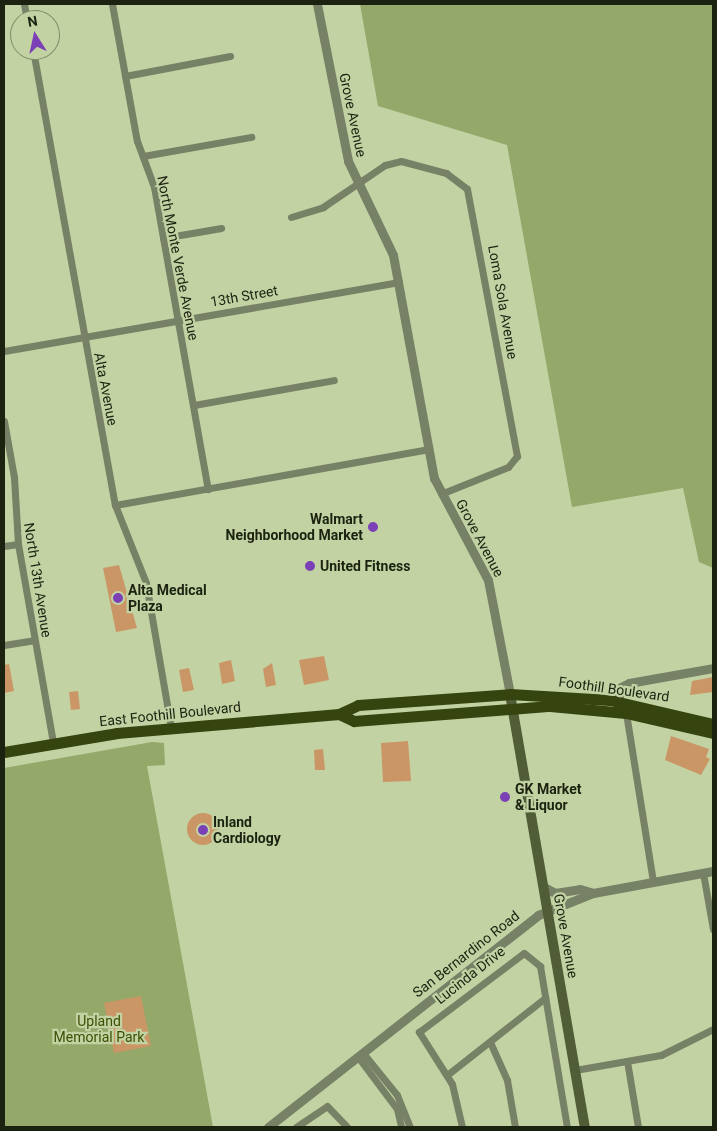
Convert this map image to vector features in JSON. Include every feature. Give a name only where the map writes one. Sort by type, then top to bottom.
[{"type":"main road","name":"Foothill Boulevard","points":[[510,694],[618,702],[713,724]]},
{"type":"main road","name":"Grove Avenue","points":[[510,694],[585,1127]]},
{"type":"main road","name":"East Foothill Boulevard","points":[[4,752],[53,743],[171,728],[339,714],[358,705],[510,694]]},
{"type":"main road","name":"Foothill Boulevard","points":[[512,707],[626,713],[713,734]]},
{"type":"main road","name":"East Foothill Boulevard","points":[[339,714],[354,720],[512,707]]},
{"type":"street","name":"North Monte Verde Avenue","points":[[112,4],[125,76],[163,238],[208,489]]},
{"type":"street","name":"Grove Avenue","points":[[317,4],[341,140],[359,184],[387,235],[399,282],[429,449],[441,494],[488,580],[510,694]]},
{"type":"street","points":[[125,76],[230,56]]},
{"type":"street","name":"Alta Avenue","points":[[35,60],[115,505],[146,583],[171,728]]},
{"type":"street","points":[[143,156],[250,138]]},
{"type":"street","name":"Loma Sola Avenue","points":[[359,184],[385,165],[401,161],[453,176],[472,197],[518,456],[508,467],[441,494]]},
{"type":"street","points":[[291,217],[323,207],[359,184]]},
{"type":"street","points":[[163,238],[221,228]]},
{"type":"street","name":"13th Street","points":[[4,351],[399,282]]},
{"type":"street","points":[[194,405],[334,380]]},
{"type":"street","name":"North 13th Avenue","points":[[4,421],[14,477],[18,544],[53,743]]},
{"type":"street","points":[[115,505],[429,449]]},
{"type":"street","points":[[4,546],[18,544]]},
{"type":"street","points":[[4,645],[34,640]]},
{"type":"street","points":[[618,702],[621,687],[629,683],[713,668]]},
{"type":"street","points":[[626,713],[653,882]]},
{"type":"street","name":"San Bernardino Road","points":[[268,1127],[548,910],[593,893],[713,871]]},
{"type":"street","points":[[703,873],[713,929]]},
{"type":"street","points":[[544,887],[555,893],[580,889],[593,893]]},
{"type":"street","name":"Lucinda Drive","points":[[462,1127],[447,1075],[421,1039],[424,1026],[524,953],[540,966],[568,1127]]},
{"type":"street","points":[[447,1075],[545,998]]},
{"type":"street","points":[[575,1070],[661,1055],[713,1029]]},
{"type":"street","points":[[490,1042],[505,1073],[515,1127]]},
{"type":"street","points":[[360,1055],[396,1110],[401,1127]]},
{"type":"street","points":[[360,1055],[397,1095],[410,1127]]},
{"type":"street","points":[[627,1061],[638,1127]]},
{"type":"street","points":[[296,1127],[327,1106],[347,1127]]},
{"type":"green space","points":[[360,4],[713,4],[713,568],[699,562],[683,488],[572,507],[507,145],[378,106]]},
{"type":"green space","name":"Upland Memorial Park","points":[[152,742],[164,743],[165,765],[147,766],[213,1127],[4,1127],[4,768]]},
{"type":"building","name":"Alta Medical Plaza","points":[[119,565],[137,628],[116,632],[103,568]]},
{"type":"building","points":[[324,656],[329,680],[304,685],[299,660]]},
{"type":"building","points":[[231,660],[235,681],[222,684],[219,663]]},
{"type":"building","points":[[272,663],[276,685],[266,687],[263,669]]},
{"type":"building","points":[[9,664],[14,691],[4,693],[4,665]]},
{"type":"building","points":[[189,668],[194,690],[183,692],[179,670]]},
{"type":"building","points":[[713,677],[713,692],[690,695],[692,681]]},
{"type":"building","points":[[78,691],[80,709],[71,710],[69,692]]},
{"type":"building","points":[[671,736],[709,749],[706,757],[710,759],[701,775],[665,760]]},
{"type":"building","points":[[408,741],[411,781],[383,782],[381,743]]},
{"type":"building","points":[[323,749],[325,770],[315,770],[314,750]]},
{"type":"building","name":"Inland Cardiology","points":[[203,813],[209,814],[214,818],[218,823],[218,835],[214,840],[209,844],[203,845],[197,844],[192,840],[188,835],[187,829],[188,823],[192,818],[197,814]]},
{"type":"building","points":[[141,996],[151,1046],[114,1053],[104,1003]]},
{"type":"place","name":"Walmart Neighborhood Market","points":[[373,527]]},
{"type":"place","name":"United Fitness","points":[[310,566]]},
{"type":"place","name":"Alta Medical Plaza","points":[[118,598]]},
{"type":"place","name":"GK Market & Liquor","points":[[505,797]]},
{"type":"place","name":"Inland Cardiology","points":[[203,830]]}]
